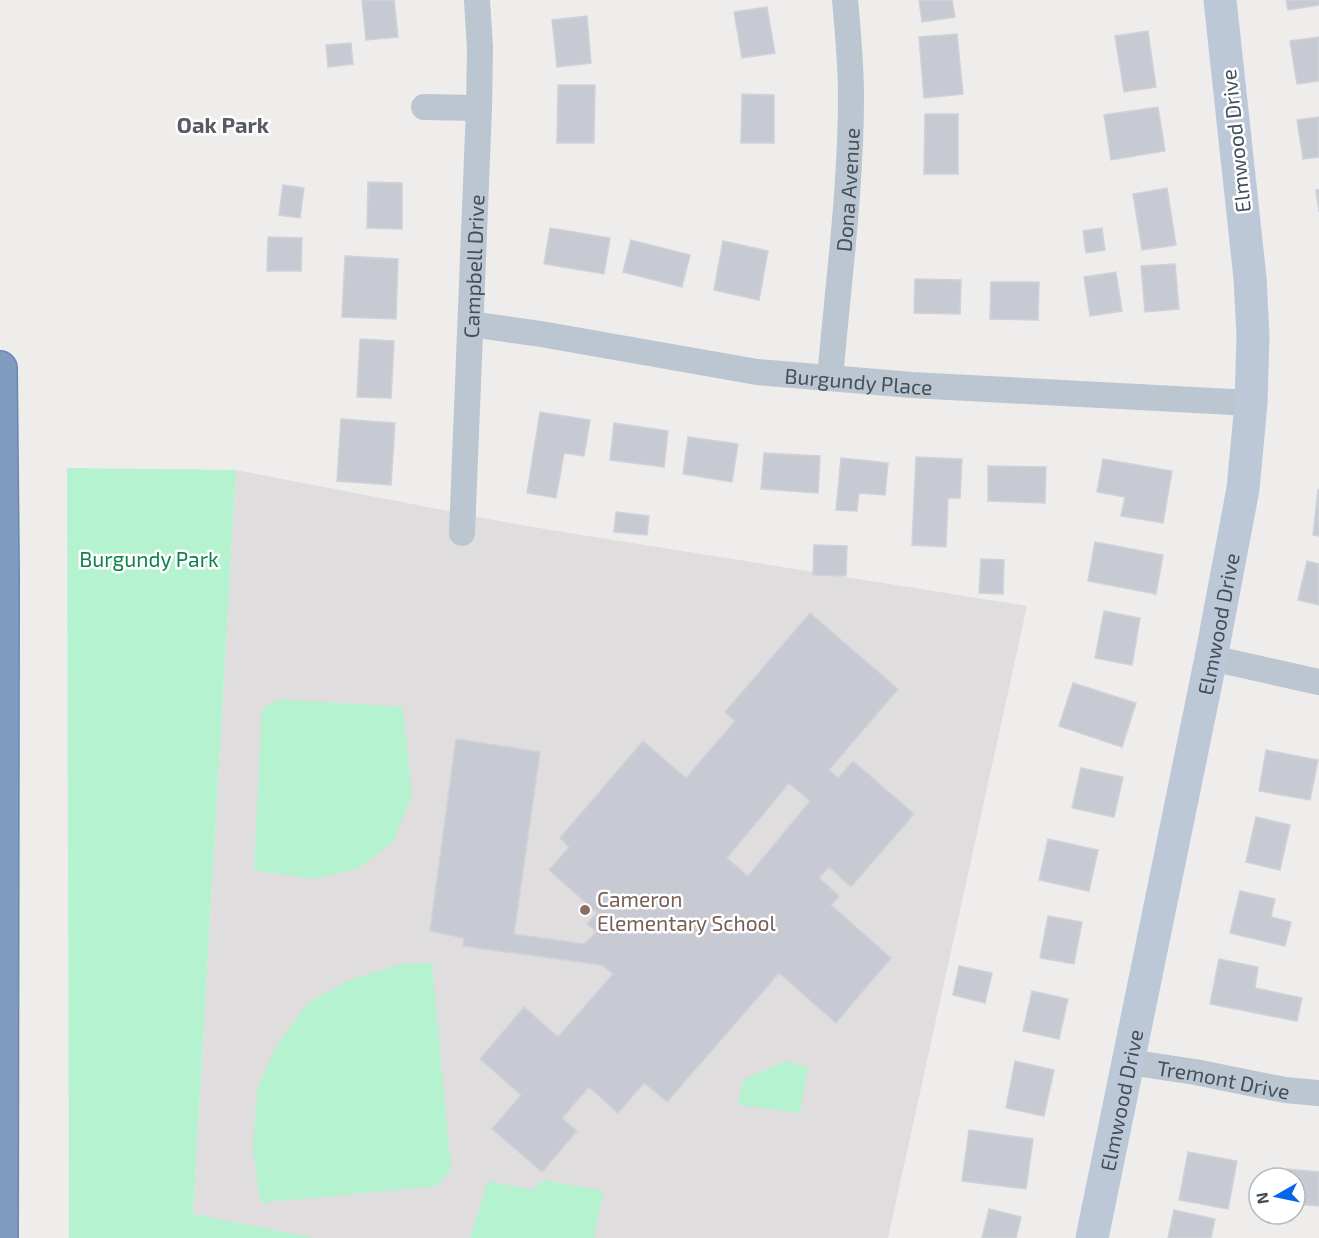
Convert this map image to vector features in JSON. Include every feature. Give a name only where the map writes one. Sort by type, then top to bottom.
[{"type":"highway","points":[[0,368],[1,1238]]},
{"type":"street","name":"Campbell Drive","points":[[462,533],[479,108],[480,48],[477,0]]},
{"type":"street","name":"Dona Avenue","points":[[830,378],[849,160],[851,95],[845,0]]},
{"type":"street","name":"Elmwood Drive","points":[[1092,1238],[1244,489],[1251,403],[1253,336],[1250,278],[1220,0]]},
{"type":"street","points":[[424,107],[479,108]]},
{"type":"street","name":"Burgundy Place","points":[[471,324],[542,334],[757,372],[912,385],[1251,403]]},
{"type":"street","points":[[1211,658],[1319,682]]},
{"type":"street","name":"Tremont Drive","points":[[1129,1062],[1195,1072],[1285,1090],[1319,1093]]},
{"type":"shaded area","name":"Cameron Elementary School","points":[[236,470],[526,526],[1027,606],[888,1238],[310,1238],[193,1215]]},
{"type":"green space","name":"Burgundy Park","points":[[67,468],[236,470],[193,1214],[315,1238],[69,1238]]},
{"type":"green space","points":[[278,699],[403,707],[412,796],[393,842],[359,868],[314,879],[254,870],[262,710]]},
{"type":"green space","points":[[432,963],[451,1169],[437,1186],[260,1203],[253,1148],[257,1089],[275,1048],[307,1004],[347,981],[401,964]]},
{"type":"green space","points":[[786,1061],[808,1067],[800,1113],[738,1105],[743,1080]]},
{"type":"green space","points":[[544,1180],[603,1191],[594,1238],[470,1238],[488,1181],[532,1190]]},
{"type":"building","points":[[362,0],[394,0],[398,37],[366,40]]},
{"type":"building","points":[[919,0],[952,0],[955,17],[922,22]]},
{"type":"building","points":[[1286,0],[1319,0],[1319,5],[1288,10]]},
{"type":"building","points":[[767,7],[775,53],[742,58],[734,12]]},
{"type":"building","points":[[587,16],[591,63],[557,67],[552,20]]},
{"type":"building","points":[[1148,31],[1156,87],[1124,92],[1115,36]]},
{"type":"building","points":[[957,34],[963,94],[924,98],[919,37]]},
{"type":"building","points":[[1319,37],[1319,81],[1297,84],[1290,41]]},
{"type":"building","points":[[351,43],[353,64],[328,67],[326,45]]},
{"type":"building","points":[[558,85],[595,85],[594,143],[557,143]]},
{"type":"building","points":[[742,94],[774,95],[774,143],[741,143]]},
{"type":"building","points":[[1158,107],[1165,151],[1111,160],[1104,115]]},
{"type":"building","points":[[925,114],[958,114],[958,174],[924,174]]},
{"type":"building","points":[[1319,117],[1319,157],[1303,159],[1297,120]]},
{"type":"building","points":[[368,182],[402,183],[402,229],[367,228]]},
{"type":"building","points":[[283,185],[304,188],[300,218],[279,215]]},
{"type":"building","points":[[1167,188],[1176,245],[1142,250],[1133,194]]},
{"type":"building","points":[[1316,190],[1319,190],[1319,212]]},
{"type":"building","points":[[550,228],[610,238],[604,274],[544,264]]},
{"type":"building","points":[[1102,228],[1105,250],[1086,253],[1083,231]]},
{"type":"building","points":[[268,237],[302,238],[301,271],[267,271]]},
{"type":"building","points":[[631,240],[690,255],[682,287],[623,272]]},
{"type":"building","points":[[723,241],[768,251],[759,300],[714,290]]},
{"type":"building","points":[[345,256],[398,259],[396,319],[342,317]]},
{"type":"building","points":[[1175,264],[1179,309],[1145,312],[1141,266]]},
{"type":"building","points":[[1116,272],[1122,311],[1090,316],[1084,277]]},
{"type":"building","points":[[915,279],[961,280],[960,314],[914,313]]},
{"type":"building","points":[[991,282],[1039,282],[1038,320],[990,319]]},
{"type":"building","points":[[360,339],[394,341],[391,398],[357,397]]},
{"type":"building","points":[[540,412],[590,420],[584,456],[564,453],[556,498],[527,493]]},
{"type":"building","points":[[341,419],[395,423],[391,485],[337,481]]},
{"type":"building","points":[[614,423],[668,431],[664,467],[610,460]]},
{"type":"building","points":[[688,437],[738,444],[732,482],[683,474]]},
{"type":"building","points":[[764,453],[820,456],[818,493],[761,489]]},
{"type":"building","points":[[916,457],[962,459],[960,498],[948,498],[946,547],[912,545]]},
{"type":"building","points":[[841,458],[888,463],[885,495],[859,493],[857,511],[836,510]]},
{"type":"building","points":[[1103,459],[1172,471],[1163,523],[1121,516],[1125,497],[1097,492]]},
{"type":"building","points":[[988,466],[1046,467],[1045,503],[988,501]]},
{"type":"building","points":[[1319,490],[1319,536],[1313,535]]},
{"type":"building","points":[[616,512],[649,516],[647,535],[614,532]]},
{"type":"building","points":[[1095,542],[1163,555],[1156,594],[1088,581]]},
{"type":"building","points":[[814,545],[847,546],[846,576],[813,575]]},
{"type":"building","points":[[981,559],[1004,560],[1003,594],[979,593]]},
{"type":"building","points":[[1307,561],[1319,564],[1319,605],[1298,600]]},
{"type":"building","points":[[1104,611],[1140,618],[1132,665],[1095,658]]},
{"type":"building","points":[[810,613],[898,689],[829,770],[838,778],[853,761],[914,814],[851,887],[829,867],[819,878],[839,896],[831,905],[891,958],[836,1023],[779,973],[667,1102],[644,1083],[618,1113],[589,1087],[562,1118],[577,1131],[542,1172],[492,1129],[521,1095],[480,1059],[524,1007],[558,1037],[613,974],[602,965],[463,946],[464,938],[430,931],[456,739],[540,752],[514,934],[584,944],[596,932],[587,924],[597,913],[549,870],[569,847],[560,838],[643,741],[686,778],[735,721],[725,712]],"holes":[[[789,783],[810,801],[748,876],[727,858]]]},
{"type":"building","points":[[1073,683],[1136,703],[1122,747],[1059,726]]},
{"type":"building","points":[[1266,750],[1318,760],[1310,800],[1259,791]]},
{"type":"building","points":[[1081,768],[1123,777],[1114,817],[1072,808]]},
{"type":"building","points":[[1256,817],[1290,825],[1280,870],[1246,862]]},
{"type":"building","points":[[1048,839],[1098,850],[1089,891],[1039,880]]},
{"type":"building","points":[[1240,891],[1275,899],[1271,917],[1291,922],[1285,946],[1230,933]]},
{"type":"building","points":[[1048,916],[1082,922],[1074,964],[1040,958]]},
{"type":"building","points":[[1219,959],[1258,967],[1255,988],[1302,998],[1297,1021],[1210,1004]]},
{"type":"building","points":[[959,966],[992,973],[985,1003],[953,995]]},
{"type":"building","points":[[1032,991],[1068,999],[1059,1039],[1023,1031]]},
{"type":"building","points":[[1015,1061],[1054,1070],[1044,1116],[1006,1108]]},
{"type":"building","points":[[969,1130],[1033,1139],[1026,1189],[962,1181]]},
{"type":"building","points":[[1188,1152],[1237,1161],[1228,1209],[1179,1200]]},
{"type":"building","points":[[1307,1171],[1319,1172],[1319,1206],[1307,1205]]},
{"type":"building","points":[[989,1209],[1021,1217],[1016,1238],[982,1238]]},
{"type":"building","points":[[1174,1210],[1215,1219],[1211,1238],[1168,1238]]},
{"type":"place","name":"Cameron Elementary School","points":[[585,910]]},
{"type":"district","name":"Oak Park","points":[[223,124]]}]
